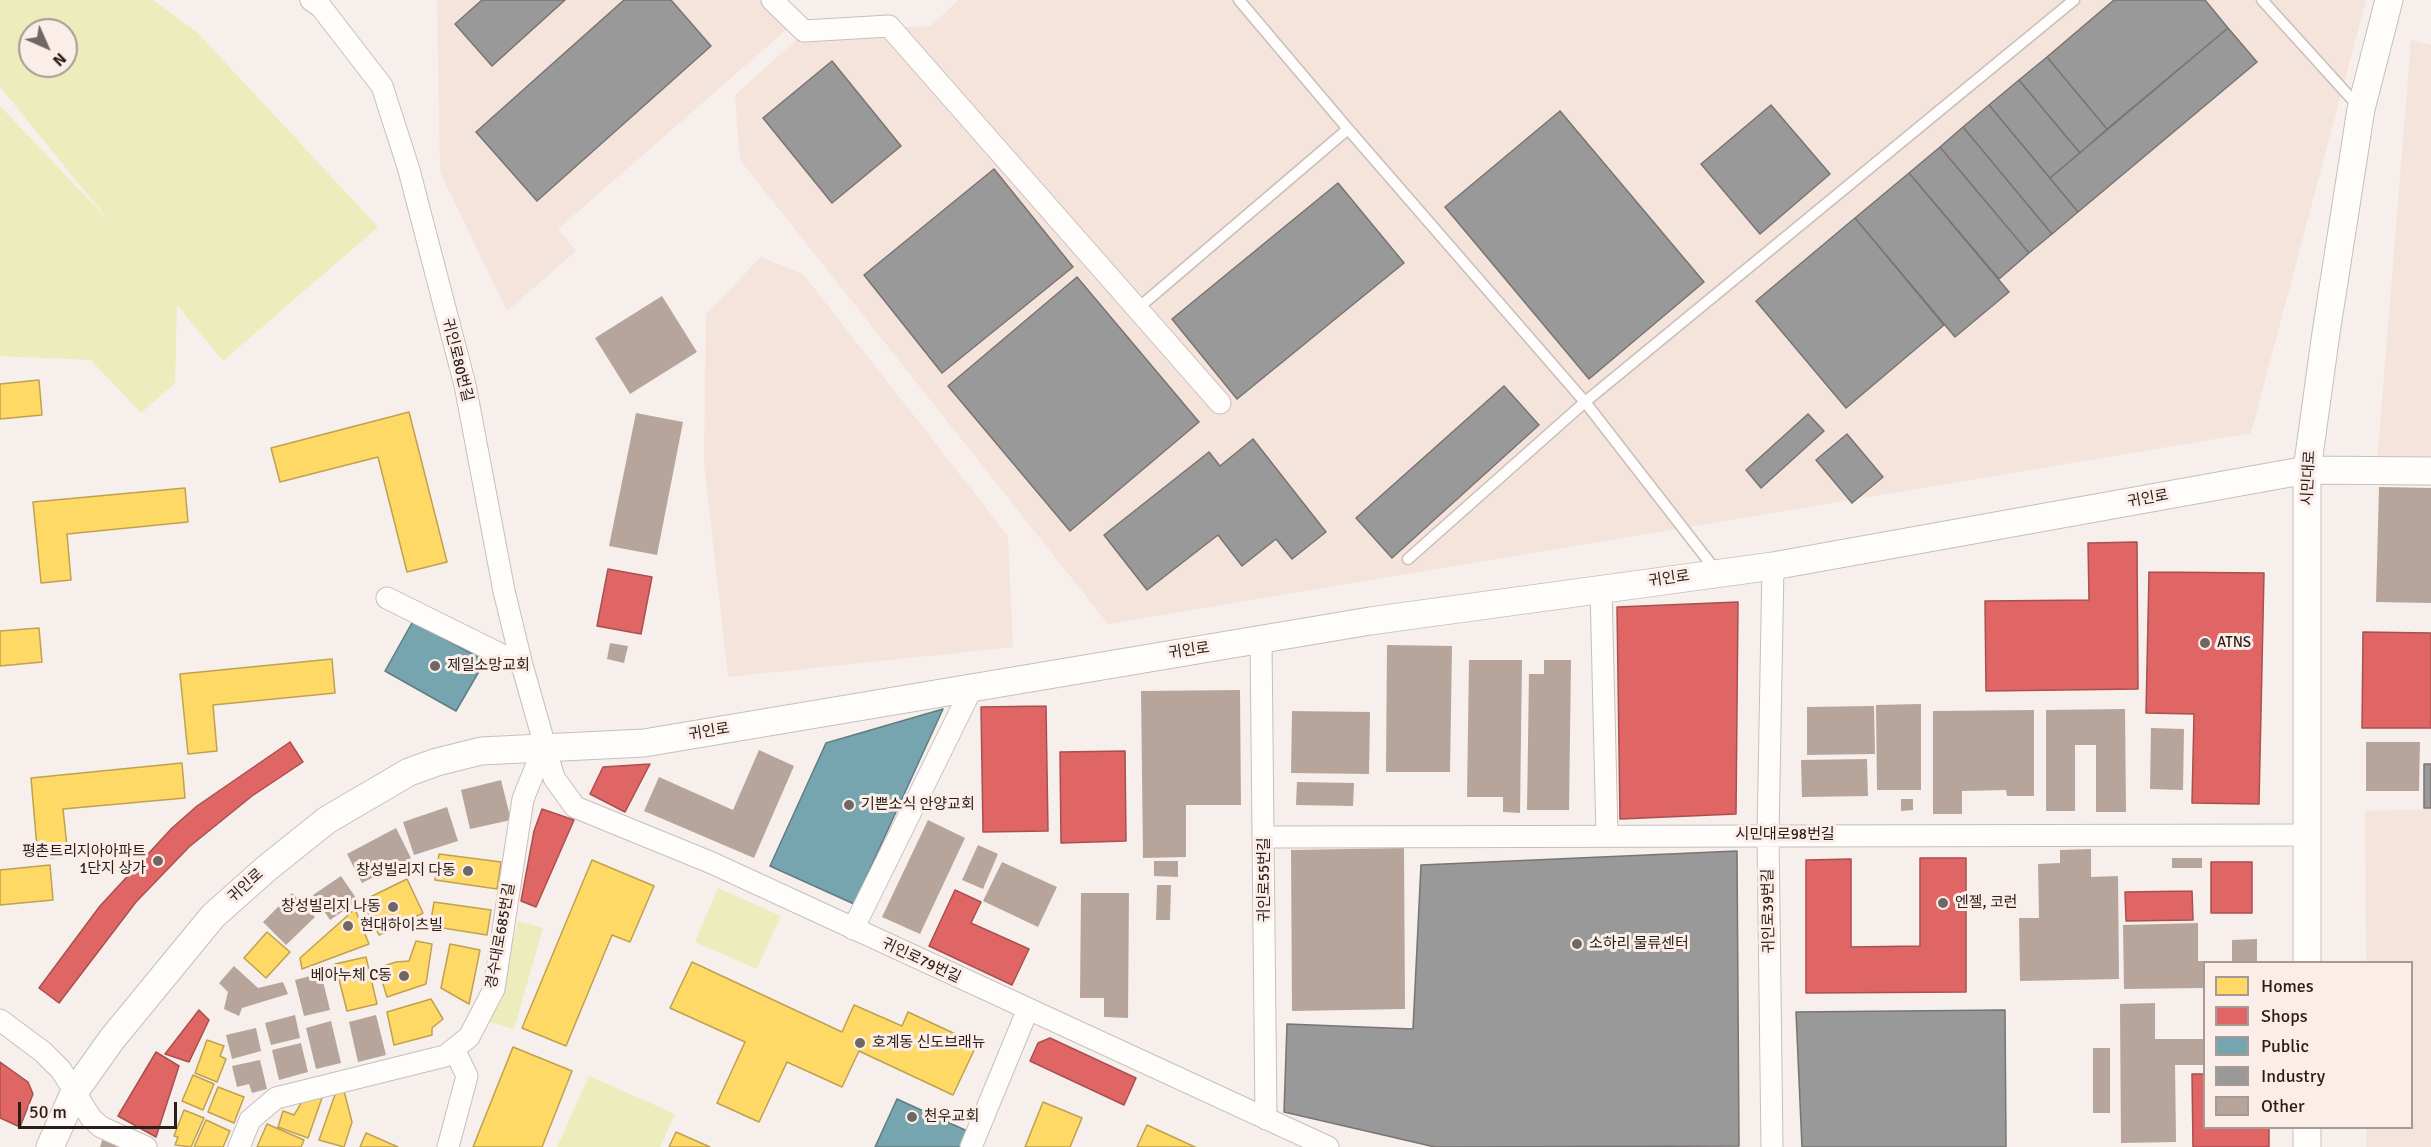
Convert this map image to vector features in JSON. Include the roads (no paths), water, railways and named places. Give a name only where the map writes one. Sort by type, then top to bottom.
[{"type":"street","name":"귀인로80번길","points":[[311,0],[321,8],[382,86],[406,160],[465,385],[504,591],[544,747]]},
{"type":"street","points":[[772,0],[804,31],[889,26],[1220,403]]},
{"type":"street","name":"시민대로","points":[[2307,961],[2307,470],[2361,109],[2389,0]]},
{"type":"street","name":"귀인로","points":[[50,1147],[75,1091],[112,1039],[213,916],[267,868],[327,820],[409,772],[437,762],[481,751],[644,743],[1370,621],[1773,566],[2307,470],[2431,471]]},
{"type":"street","name":"귀인로39번길","points":[[1772,1147],[1768,835],[1773,566]]},
{"type":"street","points":[[1601,589],[1606,835]]},
{"type":"street","points":[[387,598],[522,665]]},
{"type":"street","name":"귀인로55번길","points":[[1261,641],[1266,1119]]},
{"type":"street","points":[[853,929],[972,688]]},
{"type":"street","name":"귀인로79번길","points":[[544,747],[554,778],[575,807],[712,862],[1328,1147]]},
{"type":"street","name":"경수대로685번길","points":[[239,1147],[249,1120],[276,1098],[445,1056],[470,1036],[494,989],[523,799],[544,747]]},
{"type":"street","name":"시민대로98번길","points":[[1264,837],[2307,835]]},
{"type":"street","points":[[971,1147],[1028,1009]]},
{"type":"street","points":[[0,1020],[43,1052],[61,1070],[92,1118],[101,1127],[146,1147]]},
{"type":"street","points":[[448,1147],[467,1076],[454,1049]]},
{"type":"street","points":[[2307,1129],[2307,1147]]},
{"type":"lane","points":[[1239,0],[1585,402],[1717,572]]},
{"type":"lane","points":[[1408,559],[1585,402],[2074,0]]},
{"type":"lane","points":[[2262,0],[2361,109]]},
{"type":"lane","points":[[1137,309],[1348,129]]},
{"type":"place","name":"ATNS","points":[[2205,643]]},
{"type":"place","name":"제일소망교회","points":[[435,666]]},
{"type":"place","name":"기쁜소식 안양교회","points":[[849,805]]},
{"type":"place","name":"평촌트리지아아파트 1단지 상가","points":[[158,861]]},
{"type":"place","name":"창성빌리지 다동","points":[[468,871]]},
{"type":"place","name":"엔젤, 코런","points":[[1943,903]]},
{"type":"place","name":"창성빌리지 나동","points":[[393,907]]},
{"type":"place","name":"현대하이츠빌","points":[[348,926]]},
{"type":"place","name":"소하리 물류센터","points":[[1577,944]]},
{"type":"place","name":"베아누체 C동","points":[[404,976]]},
{"type":"place","name":"호계동 신도브래뉴","points":[[860,1043]]},
{"type":"place","name":"천우교회","points":[[912,1117]]}]
